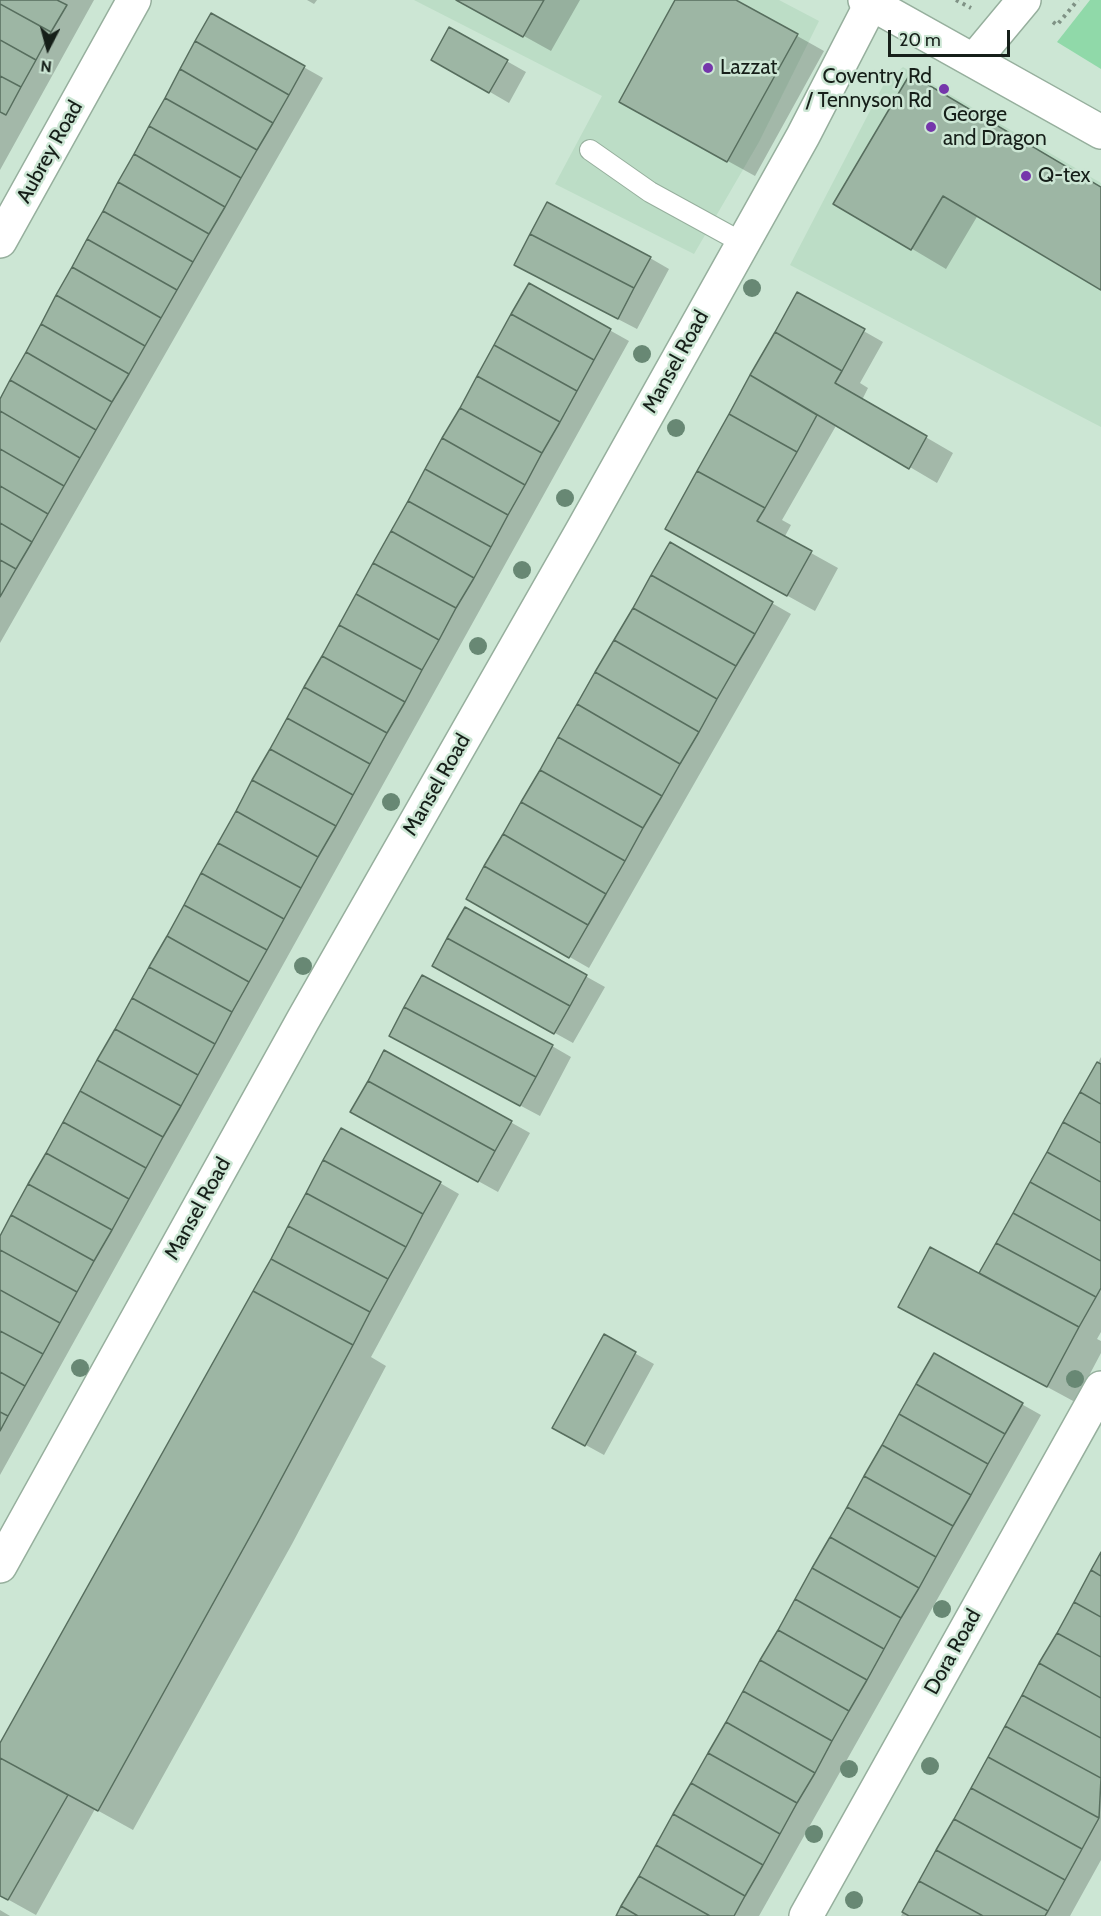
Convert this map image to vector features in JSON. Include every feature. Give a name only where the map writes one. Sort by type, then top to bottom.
[{"type":"street","name":"Aubrey Road","points":[[0,241],[134,0]]},
{"type":"street","points":[[974,60],[1024,0]]},
{"type":"street","points":[[868,2],[1101,132]]},
{"type":"street","name":"Mansel Road","points":[[0,1566],[303,1020],[582,531],[742,243],[868,2]]},
{"type":"street","name":"Dora Road","points":[[806,1916],[1101,1388]]},
{"type":"lane","points":[[590,150],[650,192],[742,243]]},
{"type":"shaded area","points":[[414,0],[779,0],[819,21],[759,142],[694,254],[555,184],[602,96]]},
{"type":"shaded area","points":[[903,67],[1101,183],[1101,427],[790,265],[884,84]]},
{"type":"green space","points":[[1090,0],[1101,0],[1101,69],[1057,42]]},
{"type":"building","points":[[0,0],[57,0],[67,5],[51,32],[0,4]]},
{"type":"building","points":[[456,0],[544,0],[523,37]]},
{"type":"building","name":"Lazzat","points":[[675,0],[736,0],[798,34],[727,162],[619,102]]},
{"type":"building","points":[[0,4],[51,32],[36,60],[0,40]]},
{"type":"building","points":[[211,13],[305,66],[289,95],[195,41]]},
{"type":"building","points":[[449,27],[508,60],[489,93],[431,60]]},
{"type":"building","points":[[0,40],[36,60],[21,87],[0,76]]},
{"type":"building","points":[[195,41],[289,95],[273,123],[180,69]]},
{"type":"building","points":[[180,69],[273,123],[257,150],[165,98]]},
{"type":"building","points":[[910,74],[1101,187],[1101,290],[943,196],[911,250],[833,204]]},
{"type":"building","points":[[0,76],[21,87],[6,115],[0,112]]},
{"type":"building","points":[[165,98],[257,150],[241,178],[149,126]]},
{"type":"building","points":[[149,126],[241,178],[225,207],[134,154]]},
{"type":"building","points":[[134,154],[225,207],[209,234],[118,182]]},
{"type":"building","points":[[118,182],[209,234],[193,262],[103,211]]},
{"type":"building","points":[[547,202],[651,257],[634,288],[530,234]]},
{"type":"building","points":[[103,211],[193,262],[177,290],[87,239]]},
{"type":"building","points":[[530,234],[634,288],[618,319],[514,265]]},
{"type":"building","points":[[87,239],[177,290],[161,318],[72,267]]},
{"type":"building","points":[[72,267],[161,318],[145,346],[56,295]]},
{"type":"building","points":[[529,283],[611,329],[594,360],[511,314]]},
{"type":"building","points":[[797,292],[865,329],[842,371],[775,332]]},
{"type":"building","points":[[56,295],[145,346],[129,374],[41,324]]},
{"type":"building","points":[[511,314],[594,360],[577,391],[494,345]]},
{"type":"building","points":[[41,324],[129,374],[112,402],[26,352]]},
{"type":"building","points":[[775,332],[842,371],[835,383],[927,436],[909,469],[750,375]]},
{"type":"building","points":[[494,345],[577,391],[560,422],[477,376]]},
{"type":"building","points":[[26,352],[112,402],[96,430],[10,380]]},
{"type":"building","points":[[750,375],[817,415],[797,452],[729,414]]},
{"type":"building","points":[[477,376],[560,422],[542,453],[460,408]]},
{"type":"building","points":[[10,380],[96,430],[80,458],[0,411],[0,399]]},
{"type":"building","points":[[460,408],[542,453],[525,485],[442,438]]},
{"type":"building","points":[[0,411],[80,458],[64,486],[0,449]]},
{"type":"building","points":[[729,414],[797,452],[765,508],[697,471]]},
{"type":"building","points":[[442,438],[525,485],[508,515],[425,469]]},
{"type":"building","points":[[0,449],[64,486],[48,514],[0,486]]},
{"type":"building","points":[[425,469],[508,515],[491,547],[408,501]]},
{"type":"building","points":[[697,471],[765,508],[757,521],[812,551],[787,596],[665,529]]},
{"type":"building","points":[[0,486],[48,514],[32,542],[0,523]]},
{"type":"building","points":[[408,501],[491,547],[474,578],[391,531]]},
{"type":"building","points":[[0,523],[32,542],[16,569],[0,560]]},
{"type":"building","points":[[391,531],[474,578],[456,608],[373,563]]},
{"type":"building","points":[[670,542],[773,602],[755,634],[651,575]]},
{"type":"building","points":[[0,560],[16,569],[0,597]]},
{"type":"building","points":[[373,563],[456,608],[439,640],[356,594]]},
{"type":"building","points":[[651,575],[755,634],[736,666],[633,608]]},
{"type":"building","points":[[356,594],[439,640],[422,670],[339,625]]},
{"type":"building","points":[[633,608],[736,666],[717,699],[614,640]]},
{"type":"building","points":[[339,625],[422,670],[405,702],[322,656]]},
{"type":"building","points":[[614,640],[717,699],[699,732],[595,672]]},
{"type":"building","points":[[322,656],[405,702],[387,733],[304,687]]},
{"type":"building","points":[[595,672],[699,732],[680,764],[577,704]]},
{"type":"building","points":[[304,687],[387,733],[370,764],[287,718]]},
{"type":"building","points":[[577,704],[680,764],[662,796],[558,737]]},
{"type":"building","points":[[287,718],[370,764],[353,795],[270,749]]},
{"type":"building","points":[[558,737],[662,796],[643,828],[540,770]]},
{"type":"building","points":[[270,749],[353,795],[336,826],[252,780]]},
{"type":"building","points":[[540,770],[643,828],[625,861],[521,802]]},
{"type":"building","points":[[252,780],[336,826],[318,857],[236,811]]},
{"type":"building","points":[[521,802],[625,861],[606,894],[503,834]]},
{"type":"building","points":[[236,811],[318,857],[301,888],[218,843]]},
{"type":"building","points":[[503,834],[606,894],[588,925],[484,866]]},
{"type":"building","points":[[218,843],[301,888],[284,919],[201,873]]},
{"type":"building","points":[[484,866],[588,925],[569,958],[466,899]]},
{"type":"building","points":[[201,873],[284,919],[267,950],[184,905]]},
{"type":"building","points":[[184,905],[267,950],[249,982],[167,936]]},
{"type":"building","points":[[465,907],[587,975],[570,1006],[447,938]]},
{"type":"building","points":[[167,936],[249,982],[232,1012],[149,967]]},
{"type":"building","points":[[447,938],[570,1006],[554,1034],[432,966]]},
{"type":"building","points":[[149,967],[232,1012],[215,1044],[132,998]]},
{"type":"building","points":[[422,975],[553,1045],[536,1077],[404,1007]]},
{"type":"building","points":[[132,998],[215,1044],[198,1075],[115,1029]]},
{"type":"building","points":[[404,1007],[536,1077],[520,1106],[389,1036]]},
{"type":"building","points":[[115,1029],[198,1075],[181,1106],[97,1060]]},
{"type":"building","points":[[384,1050],[512,1121],[495,1151],[368,1081]]},
{"type":"building","points":[[97,1060],[181,1106],[163,1137],[80,1091]]},
{"type":"building","points":[[1097,1062],[1101,1064],[1101,1104],[1080,1092]]},
{"type":"building","points":[[368,1081],[495,1151],[478,1182],[350,1112]]},
{"type":"building","points":[[80,1091],[163,1137],[146,1168],[63,1122]]},
{"type":"building","points":[[1080,1092],[1101,1104],[1101,1143],[1063,1122]]},
{"type":"building","points":[[63,1122],[146,1168],[129,1199],[46,1153]]},
{"type":"building","points":[[1063,1122],[1101,1143],[1101,1182],[1047,1152]]},
{"type":"building","points":[[341,1128],[441,1182],[423,1214],[323,1160]]},
{"type":"building","points":[[1047,1152],[1101,1182],[1101,1221],[1030,1182]]},
{"type":"building","points":[[46,1153],[129,1199],[112,1230],[28,1184]]},
{"type":"building","points":[[323,1160],[423,1214],[406,1247],[306,1193]]},
{"type":"building","points":[[1030,1182],[1101,1221],[1101,1261],[1013,1213]]},
{"type":"building","points":[[28,1184],[112,1230],[94,1261],[11,1215]]},
{"type":"building","points":[[306,1193],[406,1247],[388,1279],[288,1226]]},
{"type":"building","points":[[1013,1213],[1101,1261],[1101,1288],[1096,1297],[996,1243]]},
{"type":"building","points":[[11,1215],[94,1261],[77,1292],[0,1250],[0,1236]]},
{"type":"building","points":[[288,1226],[388,1279],[370,1312],[271,1259]]},
{"type":"building","points":[[996,1243],[1096,1297],[1079,1327],[979,1273]]},
{"type":"building","points":[[930,1247],[1079,1327],[1047,1387],[898,1307]]},
{"type":"building","points":[[0,1250],[77,1292],[60,1323],[0,1290]]},
{"type":"building","points":[[271,1259],[370,1312],[353,1345],[253,1291]]},
{"type":"building","points":[[0,1290],[60,1323],[43,1354],[0,1331]]},
{"type":"building","points":[[253,1291],[353,1345],[98,1811],[0,1758],[0,1743]]},
{"type":"building","points":[[0,1331],[43,1354],[25,1386],[0,1372]]},
{"type":"building","points":[[604,1334],[636,1352],[585,1446],[552,1428]]},
{"type":"building","points":[[934,1353],[1023,1403],[1005,1434],[916,1384]]},
{"type":"building","points":[[0,1372],[25,1386],[8,1416],[0,1412]]},
{"type":"building","points":[[916,1384],[1005,1434],[988,1464],[899,1414]]},
{"type":"building","points":[[0,1412],[8,1416],[0,1431]]},
{"type":"building","points":[[899,1414],[988,1464],[971,1495],[882,1445]]},
{"type":"building","points":[[882,1445],[971,1495],[953,1526],[864,1476]]},
{"type":"building","points":[[864,1476],[953,1526],[936,1557],[847,1507]]},
{"type":"building","points":[[847,1507],[936,1557],[919,1588],[830,1537]]},
{"type":"building","points":[[830,1537],[919,1588],[901,1618],[812,1568]]},
{"type":"building","points":[[1101,1552],[1101,1576],[1091,1570]]},
{"type":"building","points":[[812,1568],[901,1618],[884,1649],[795,1599]]},
{"type":"building","points":[[1091,1570],[1101,1576],[1101,1617],[1074,1602]]},
{"type":"building","points":[[795,1599],[884,1649],[867,1680],[778,1630]]},
{"type":"building","points":[[1074,1602],[1101,1617],[1101,1657],[1057,1633]]},
{"type":"building","points":[[778,1630],[867,1680],[849,1711],[760,1660]]},
{"type":"building","points":[[1057,1633],[1101,1657],[1101,1698],[1039,1663]]},
{"type":"building","points":[[760,1660],[849,1711],[832,1741],[743,1691]]},
{"type":"building","points":[[1039,1663],[1101,1698],[1101,1738],[1022,1695]]},
{"type":"building","points":[[743,1691],[832,1741],[815,1773],[726,1722]]},
{"type":"building","points":[[1022,1695],[1101,1738],[1101,1778],[1005,1726]]},
{"type":"building","points":[[726,1722],[815,1773],[797,1803],[708,1753]]},
{"type":"building","points":[[1005,1726],[1101,1778],[1099,1818],[988,1757]]},
{"type":"building","points":[[708,1753],[797,1803],[780,1834],[691,1783]]},
{"type":"building","points":[[988,1757],[1099,1818],[1082,1849],[971,1788]]},
{"type":"building","points":[[0,1758],[68,1795],[8,1900],[0,1896]]},
{"type":"building","points":[[691,1783],[780,1834],[763,1865],[673,1814]]},
{"type":"building","points":[[971,1788],[1082,1849],[1065,1880],[954,1819]]},
{"type":"building","points":[[673,1814],[763,1865],[745,1896],[656,1845]]},
{"type":"building","points":[[954,1819],[1065,1880],[1048,1911],[936,1850]]},
{"type":"building","points":[[656,1845],[745,1896],[734,1916],[710,1916],[639,1876]]},
{"type":"building","points":[[936,1850],[1048,1911],[1045,1916],[983,1916],[919,1881]]},
{"type":"building","points":[[639,1876],[710,1916],[638,1916],[621,1906]]},
{"type":"building","points":[[919,1881],[983,1916],[909,1916],[902,1912]]},
{"type":"building","points":[[621,1906],[638,1916],[616,1916]]},
{"type":"place","name":"Lazzat","points":[[708,68]]},
{"type":"place","name":"Coventry Rd / Tennyson Rd","points":[[944,89]]},
{"type":"place","name":"George and Dragon","points":[[931,127]]},
{"type":"place","name":"Q-tex","points":[[1026,176]]}]
